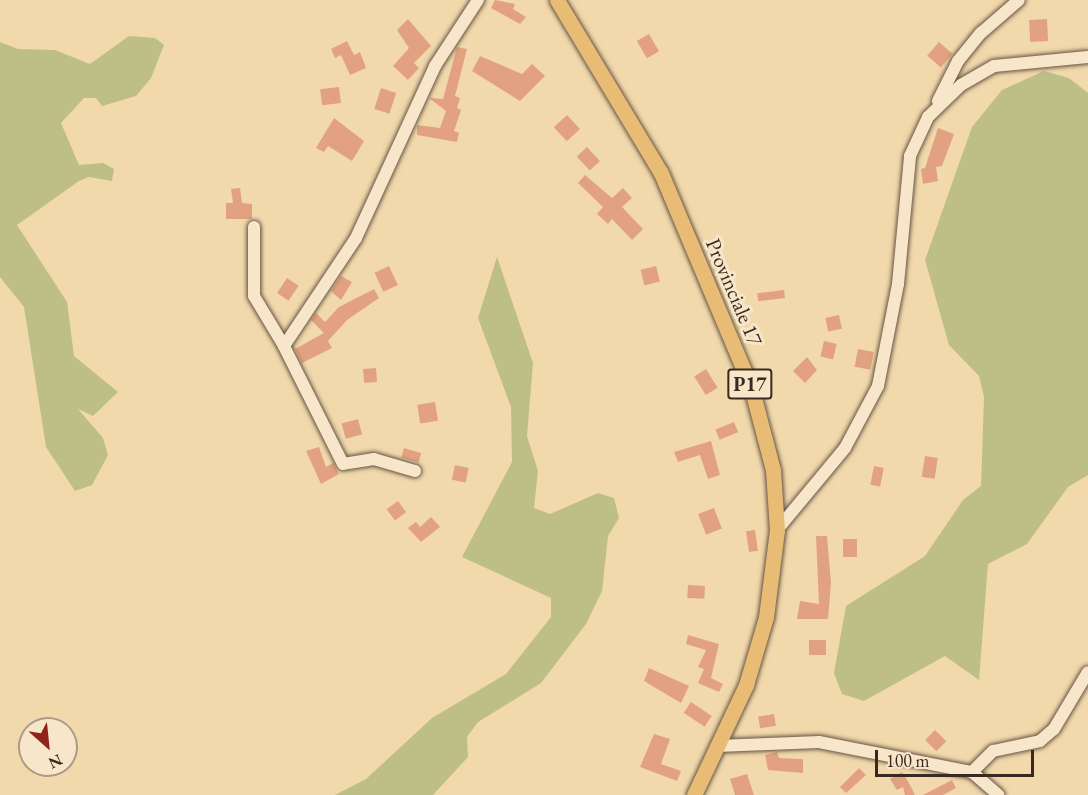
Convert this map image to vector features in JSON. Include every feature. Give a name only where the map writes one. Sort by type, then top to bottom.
[{"type":"main road","name":"Provinciale 17","points":[[557,0],[661,173],[740,359],[764,426],[777,530],[770,594],[757,653],[694,795]]},
{"type":"street","points":[[284,345],[356,238],[435,66],[478,0]]},
{"type":"street","points":[[777,530],[845,448],[878,386],[898,284],[910,156],[958,60],[981,33],[1019,0]]},
{"type":"street","points":[[935,107],[975,74],[994,66],[1088,57]]},
{"type":"street","points":[[254,227],[254,296],[284,345],[343,464],[374,459],[415,471]]},
{"type":"street","points":[[972,772],[993,751],[1040,741],[1054,729],[1088,672]]},
{"type":"street","points":[[717,746],[819,742],[972,772],[998,795]]},
{"type":"green space","points":[[129,36],[155,38],[164,45],[151,78],[136,96],[102,106],[96,98],[84,98],[61,123],[79,165],[103,163],[114,169],[112,181],[89,177],[79,181],[17,225],[67,302],[74,356],[118,392],[93,416],[78,409],[103,438],[108,455],[92,485],[75,491],[46,447],[24,307],[0,277],[0,42],[18,49],[55,50],[90,64]]},
{"type":"green space","points":[[1044,71],[1069,78],[1088,93],[1088,475],[1068,487],[1027,544],[988,564],[979,680],[945,656],[864,701],[842,694],[834,673],[846,606],[925,556],[963,500],[981,486],[984,397],[979,376],[949,345],[925,260],[972,127],[1002,90]]},
{"type":"green space","points":[[497,257],[533,363],[527,436],[538,471],[534,508],[550,514],[598,493],[614,498],[619,518],[608,536],[602,591],[586,624],[541,683],[478,722],[467,737],[468,757],[433,795],[335,795],[366,779],[432,718],[506,674],[551,617],[551,598],[462,557],[512,462],[511,407],[478,318]]},
{"type":"building","points":[[495,0],[515,4],[513,9],[526,17],[520,24],[491,8]]},
{"type":"building","points":[[408,19],[431,46],[414,63],[419,68],[408,80],[393,66],[409,48],[397,30]]},
{"type":"building","points":[[1047,19],[1048,41],[1030,42],[1029,20]]},
{"type":"building","points":[[649,34],[659,51],[647,58],[637,41]]},
{"type":"building","points":[[347,41],[354,55],[360,52],[366,68],[350,75],[341,55],[335,58],[331,49]]},
{"type":"building","points":[[939,42],[953,54],[941,67],[927,56]]},
{"type":"building","points":[[457,47],[467,49],[455,96],[460,98],[457,108],[461,110],[454,131],[459,133],[457,142],[417,135],[417,125],[440,128],[446,111],[429,98],[443,99]]},
{"type":"building","points":[[480,56],[522,74],[532,64],[545,76],[520,101],[472,71]]},
{"type":"building","points":[[339,87],[341,103],[322,105],[320,89]]},
{"type":"building","points":[[381,88],[396,93],[389,114],[374,109]]},
{"type":"building","points":[[567,115],[580,129],[567,141],[554,127]]},
{"type":"building","points":[[334,118],[364,141],[352,161],[328,146],[324,152],[316,148]]},
{"type":"building","points":[[938,128],[954,134],[942,166],[936,167],[938,181],[923,184],[921,169],[925,168]]},
{"type":"building","points":[[587,147],[600,161],[590,170],[577,157]]},
{"type":"building","points":[[585,175],[612,198],[623,188],[632,198],[622,207],[643,229],[632,240],[612,219],[608,224],[597,214],[603,207],[578,183]]},
{"type":"building","points":[[240,188],[242,203],[252,204],[252,219],[226,219],[226,203],[233,203],[231,189]]},
{"type":"building","points":[[389,266],[398,285],[383,292],[374,273]]},
{"type":"building","points":[[656,266],[660,282],[644,285],[640,270]]},
{"type":"building","points":[[341,276],[352,282],[341,300],[331,291]]},
{"type":"building","points":[[287,278],[299,286],[289,301],[277,293]]},
{"type":"building","points":[[374,289],[379,298],[347,320],[328,341],[332,348],[302,363],[295,349],[324,333],[311,320],[316,313],[325,322],[339,307]]},
{"type":"building","points":[[784,290],[785,298],[758,301],[757,293]]},
{"type":"building","points":[[839,315],[842,329],[828,332],[825,318]]},
{"type":"building","points":[[824,341],[837,344],[833,360],[820,357]]},
{"type":"building","points":[[858,349],[874,352],[870,370],[855,367]]},
{"type":"building","points":[[807,357],[817,370],[805,383],[793,371]]},
{"type":"building","points":[[376,368],[377,382],[364,383],[363,369]]},
{"type":"building","points":[[706,369],[718,388],[706,395],[694,376]]},
{"type":"building","points":[[435,402],[438,421],[420,424],[417,405]]},
{"type":"building","points":[[358,419],[362,434],[346,439],[342,423]]},
{"type":"building","points":[[734,422],[738,432],[720,440],[715,429]]},
{"type":"building","points":[[711,441],[720,475],[708,479],[700,455],[678,462],[674,452]]},
{"type":"building","points":[[319,447],[326,467],[333,463],[339,474],[321,484],[306,451]]},
{"type":"building","points":[[404,448],[421,453],[419,463],[401,458]]},
{"type":"building","points":[[925,456],[938,458],[935,479],[922,477]]},
{"type":"building","points":[[455,465],[469,468],[466,483],[452,480]]},
{"type":"building","points":[[874,466],[884,468],[880,487],[870,485]]},
{"type":"building","points":[[398,501],[406,512],[395,521],[387,509]]},
{"type":"building","points":[[714,508],[722,529],[706,535],[698,514]]},
{"type":"building","points":[[431,517],[440,527],[421,542],[408,528],[416,522],[420,527]]},
{"type":"building","points":[[755,530],[758,551],[749,552],[746,531]]},
{"type":"building","points":[[816,536],[827,536],[831,583],[828,619],[797,619],[800,601],[819,604]]},
{"type":"building","points":[[843,539],[857,539],[857,557],[843,557]]},
{"type":"building","points":[[688,585],[705,586],[704,599],[687,598]]},
{"type":"building","points":[[688,635],[719,644],[711,678],[723,684],[719,692],[698,683],[704,669],[698,667],[706,650],[686,644]]},
{"type":"building","points":[[809,640],[826,640],[826,655],[809,655]]},
{"type":"building","points":[[649,668],[689,686],[681,703],[644,681]]},
{"type":"building","points":[[691,702],[712,716],[704,727],[684,713]]},
{"type":"building","points":[[774,714],[776,726],[760,728],[758,717]]},
{"type":"building","points":[[935,730],[946,741],[936,751],[925,740]]},
{"type":"building","points":[[654,734],[670,739],[661,764],[681,771],[677,781],[640,767]]},
{"type":"building","points":[[777,752],[779,758],[803,759],[803,773],[768,770],[765,755]]},
{"type":"building","points":[[859,768],[866,775],[846,793],[840,787]]},
{"type":"building","points":[[902,772],[915,795],[905,795],[903,787],[897,790],[890,779]]},
{"type":"building","points":[[747,774],[754,795],[735,795],[730,779]]},
{"type":"building","points":[[952,780],[956,788],[943,795],[923,795]]}]
